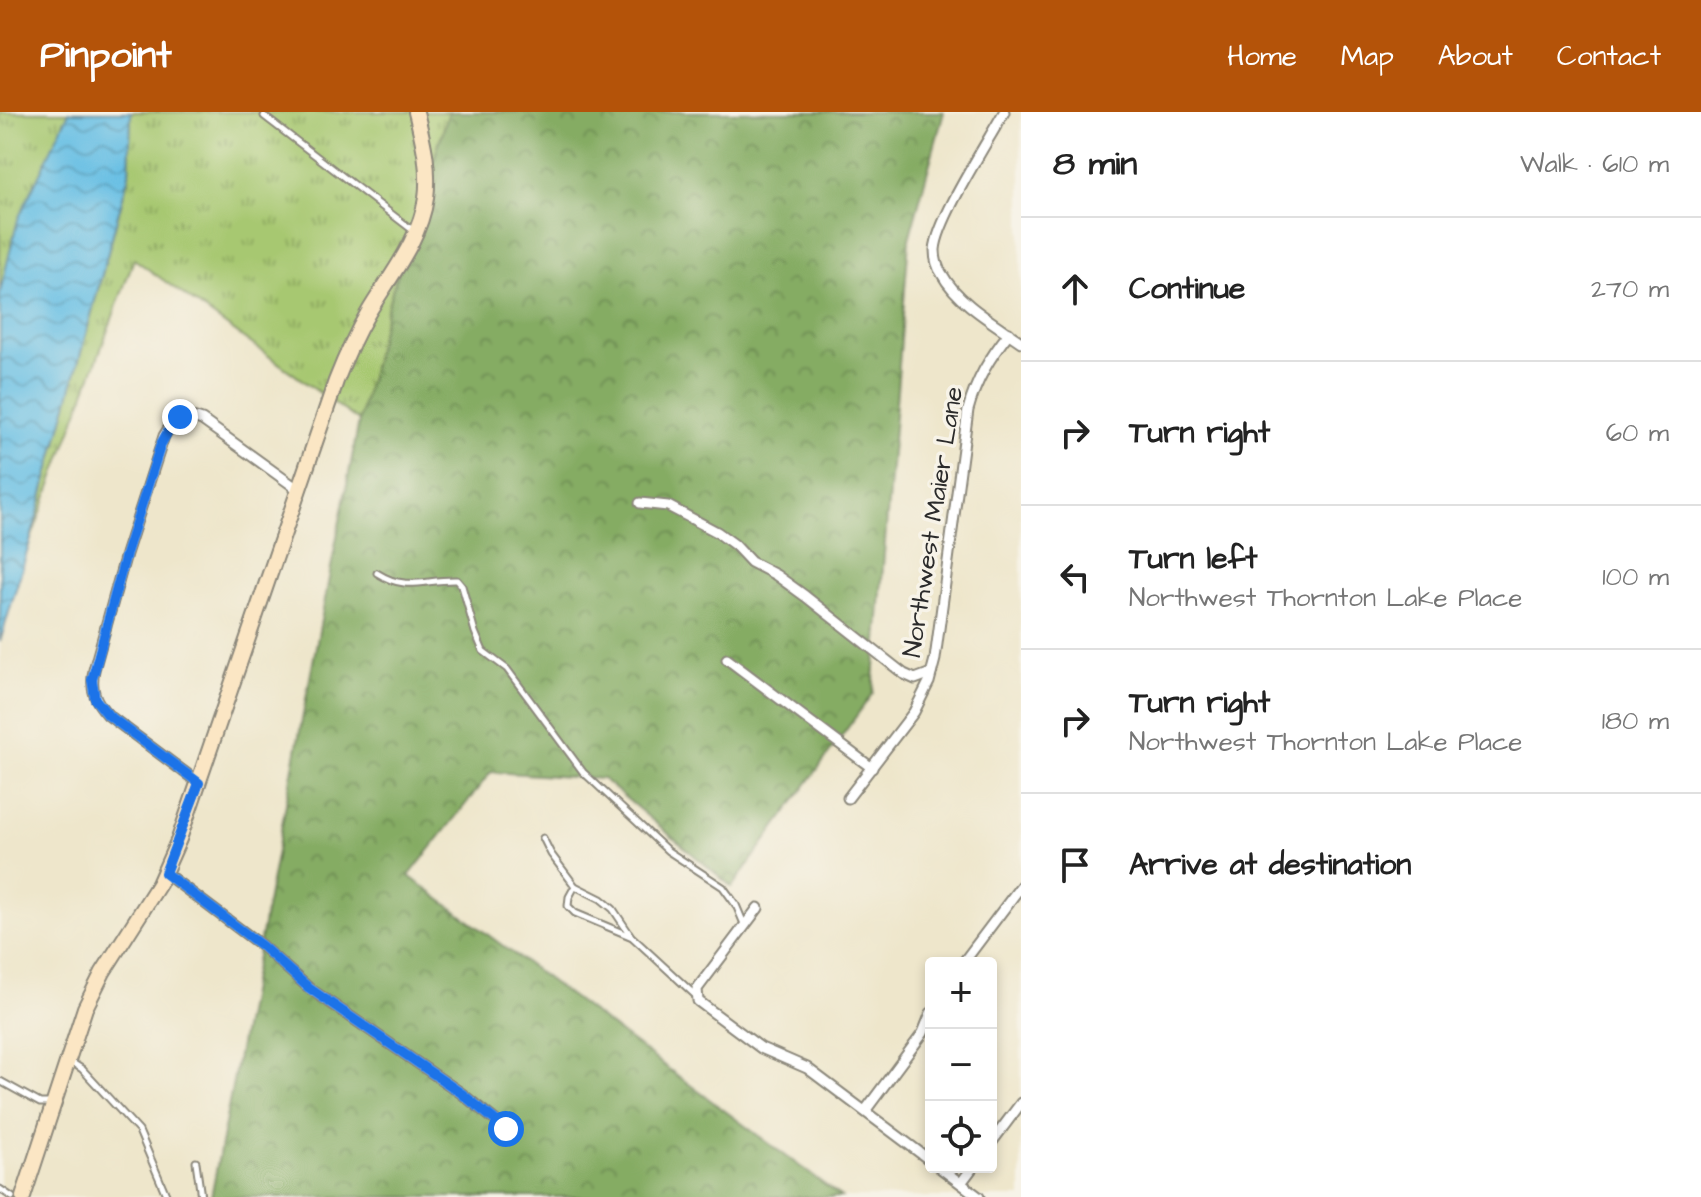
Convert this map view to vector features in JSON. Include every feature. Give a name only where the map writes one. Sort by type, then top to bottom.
[{"type":"street","points":[[23,1197],[93,989],[165,873],[348,352],[415,232],[424,207],[427,172],[416,112]]},
{"type":"street","points":[[1004,112],[949,211],[935,250],[937,265],[951,286],[1021,342]]},
{"type":"street","name":"Northwest Maier Lane","points":[[848,798],[914,712],[931,673],[968,410],[985,367],[1009,333]]},
{"type":"street","points":[[199,783],[108,715],[99,705],[92,687],[126,554],[161,444],[175,420],[191,416],[202,420],[299,490]]},
{"type":"street","points":[[640,503],[668,506],[698,520],[735,545],[751,562],[795,589],[904,674],[915,679],[931,673]]},
{"type":"street","points":[[727,659],[872,768]]},
{"type":"street","points":[[165,873],[262,946],[309,988],[461,1093],[506,1129]]},
{"type":"street","points":[[968,957],[1021,886]]},
{"type":"street","points":[[758,908],[697,989],[696,996],[761,1048],[807,1068],[925,1156]]},
{"type":"street","points":[[865,1111],[925,1028]]},
{"type":"street","points":[[997,1135],[1021,1103]]},
{"type":"street","points":[[947,1173],[979,1197]]},
{"type":"street","points":[[961,1183],[968,1173]]},
{"type":"lane","points":[[264,116],[415,232]]},
{"type":"lane","points":[[377,573],[391,582],[404,585],[457,580],[462,586],[483,651],[507,669],[583,772],[668,851],[723,887],[736,905],[744,925]]},
{"type":"lane","points":[[543,838],[575,886],[613,909],[631,936],[696,996]]},
{"type":"lane","points":[[575,886],[568,906],[575,913],[631,936]]},
{"type":"lane","points":[[67,1059],[82,1069],[139,1131],[167,1197]]},
{"type":"lane","points":[[0,1081],[40,1103],[53,1103]]},
{"type":"lane","points":[[196,1162],[201,1197]]},
{"type":"lane","points":[[0,1189],[12,1197]]},
{"type":"green space","points":[[0,112],[69,112],[0,292]]},
{"type":"green space","points":[[131,112],[449,112],[389,301],[359,421],[134,259],[30,542],[129,175]]},
{"type":"green space","points":[[449,112],[944,112],[909,239],[873,693],[732,887],[603,779],[491,772],[409,876],[841,1197],[211,1197],[359,421],[389,301]]},
{"type":"water","points":[[69,112],[131,112],[129,174],[0,642],[0,292],[18,219]]},
{"type":"route","points":[[180,417],[172,424],[161,444],[126,554],[92,680],[95,699],[108,715],[199,783],[165,873],[262,946],[309,988],[461,1093],[506,1129]]}]
